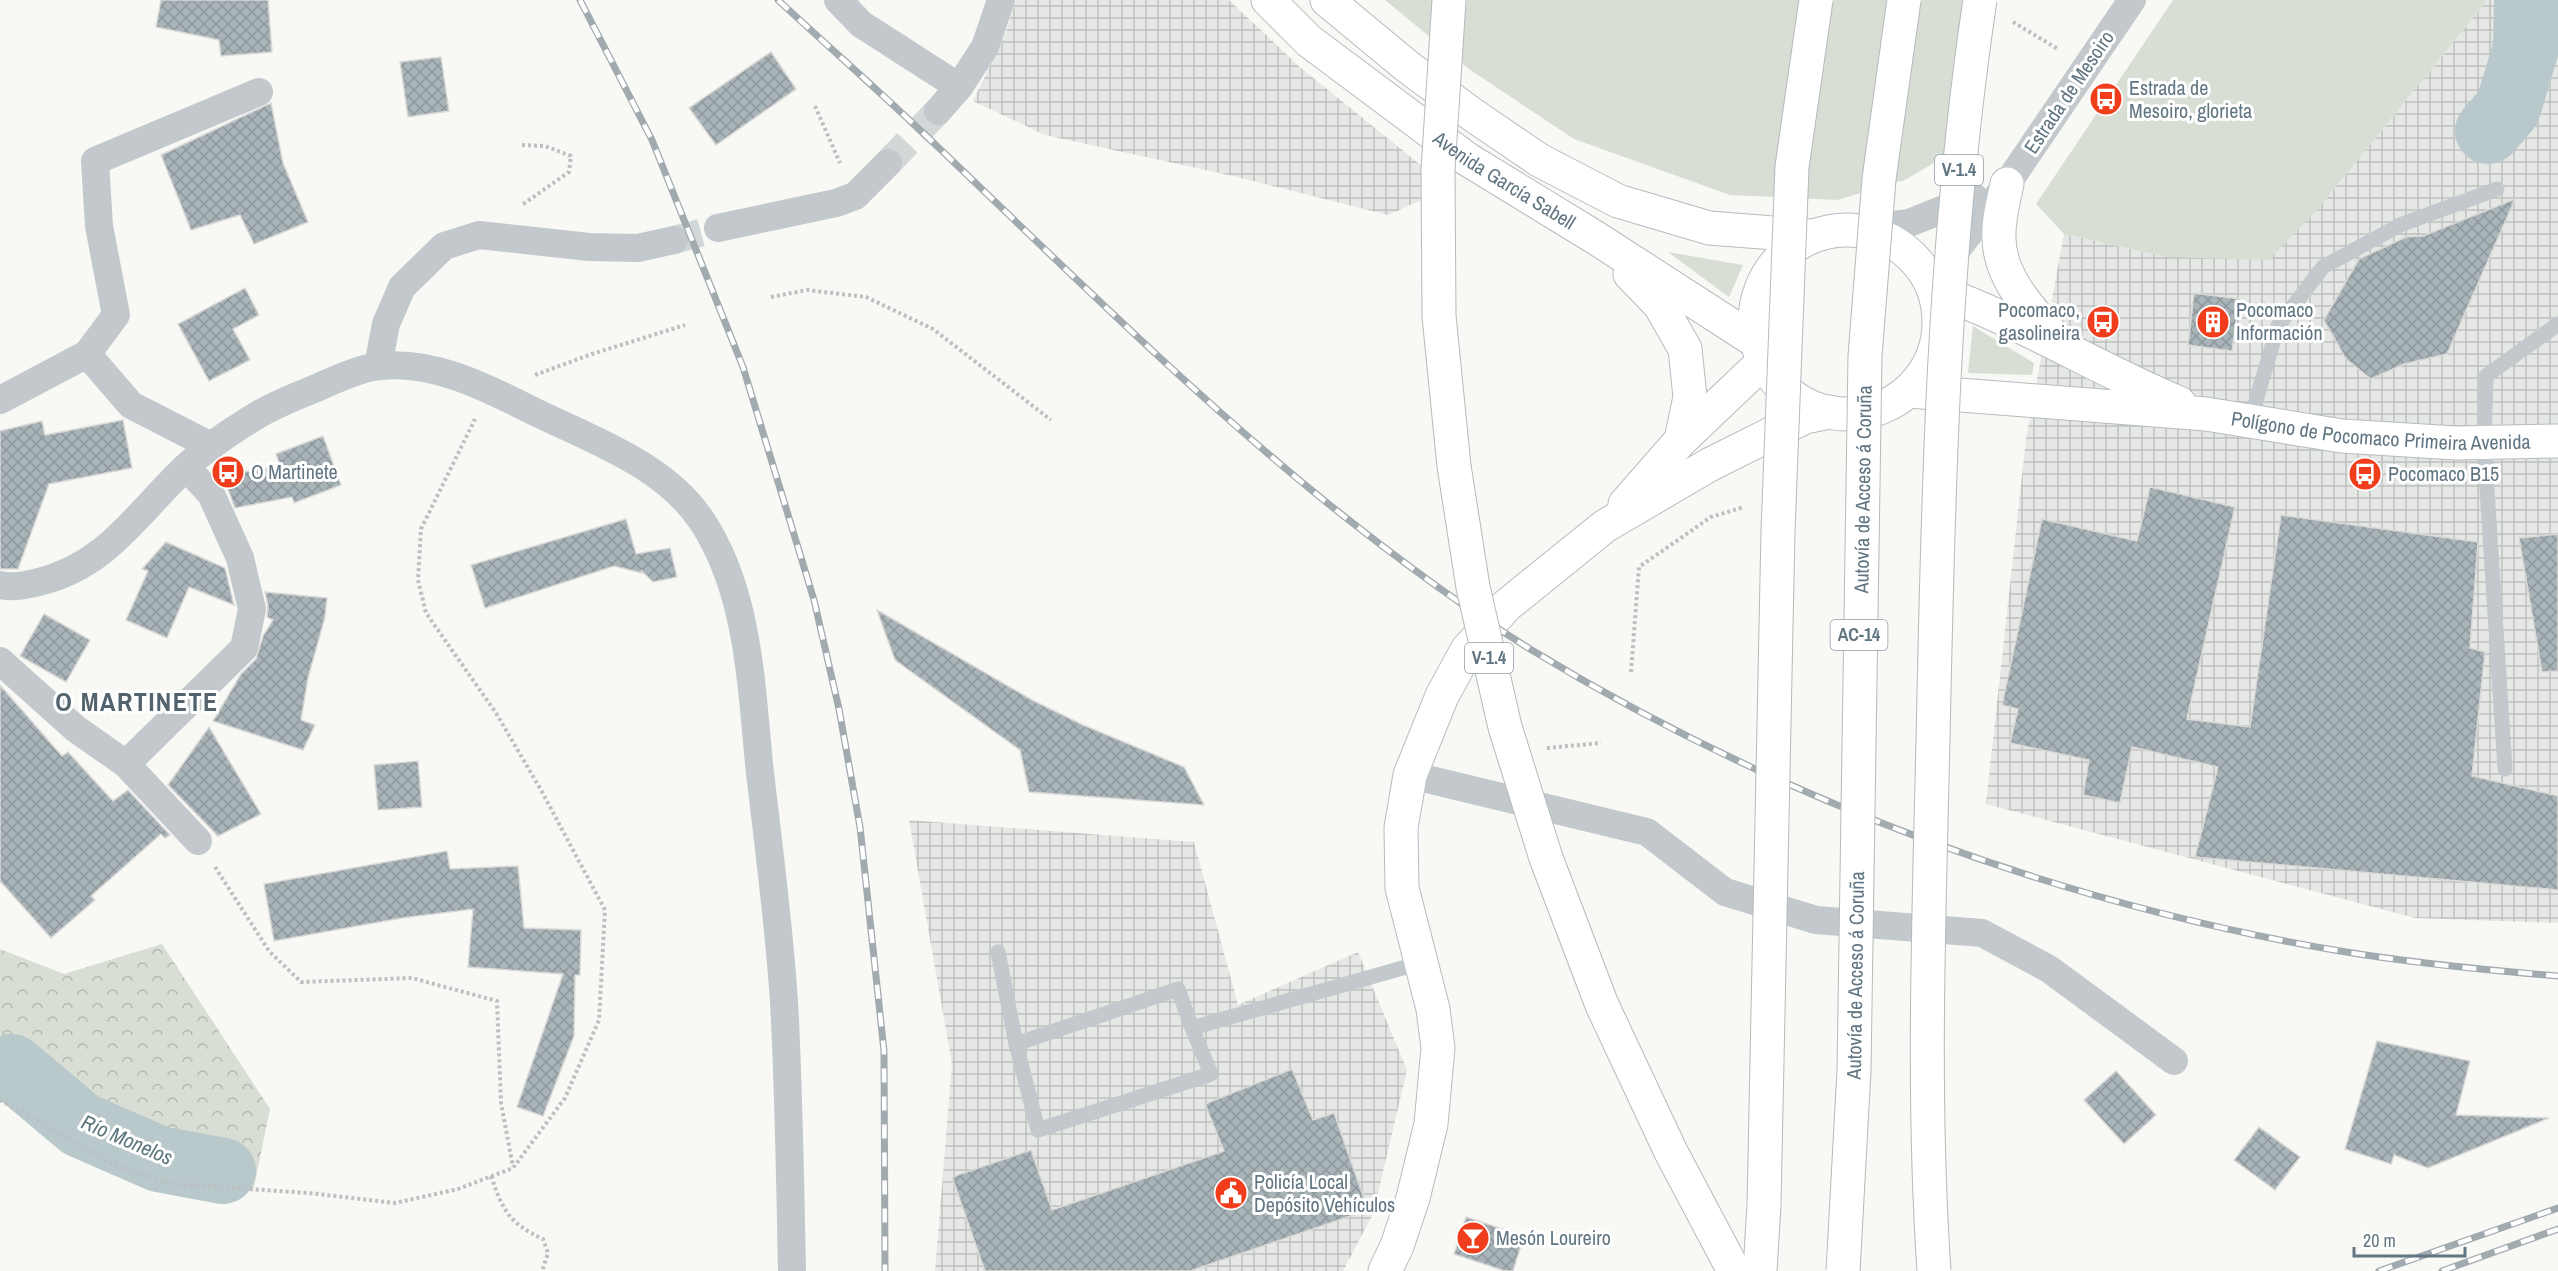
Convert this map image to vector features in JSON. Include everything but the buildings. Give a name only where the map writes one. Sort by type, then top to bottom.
[{"type":"main road","name":"Avenida García Sabell","points":[[1268,0],[1309,41],[1467,159],[1596,238],[1760,352]]},
{"type":"main road","name":"Avenida García Sabell","points":[[1327,0],[1407,67],[1473,115],[1539,160],[1618,201],[1709,228],[1811,236]]},
{"type":"main road","name":"V-1.4","points":[[1449,0],[1438,170],[1439,316],[1454,466],[1476,599],[1505,727],[1546,858],[1602,1005],[1671,1152],[1734,1271]]},
{"type":"main road","points":[[1760,1271],[1764,1205],[1778,531],[1792,167],[1816,0]]},
{"type":"main road","name":"Autovía de Acceso á Coruña","points":[[1844,1271],[1854,1071],[1865,356],[1879,179],[1904,0]]},
{"type":"main road","name":"V-1.4","points":[[1934,1271],[1928,1192],[1928,1004],[1936,550],[1948,307],[1965,99],[1993,9]]},
{"type":"main road","points":[[2007,184],[1999,222],[1999,242],[2010,279],[2025,303],[2064,349]]},
{"type":"main road","points":[[1385,1271],[1397,1246],[1410,1208],[1431,1124],[1438,1048],[1433,1009],[1402,888],[1401,828],[1410,775],[1442,696],[1467,650],[1506,606],[1605,526],[1709,465],[1804,417],[1829,412],[1857,413],[1885,406],[1909,391],[1926,369],[1936,345],[1939,317],[1933,288],[1918,264],[1900,247],[1878,235],[1854,230],[1832,230],[1811,236],[1789,250],[1771,268],[1760,291],[1755,317],[1760,352],[1779,385],[1802,402],[1829,412]]},
{"type":"main road","points":[[1596,238],[1660,305],[1685,349],[1690,397],[1682,440]]},
{"type":"main road","name":"Polígono de Pocomaco Primeira Avenida","points":[[1933,288],[1980,307],[2123,379],[2206,414]]},
{"type":"main road","points":[[1605,526],[1760,352]]},
{"type":"main road","name":"Polígono de Pocomaco Primeira Avenida","points":[[1909,391],[2206,414],[2342,436],[2456,444],[2558,441]]},
{"type":"street","points":[[838,0],[861,24],[959,87]]},
{"type":"street","points":[[938,111],[959,87],[984,47],[1001,0]]},
{"type":"street","name":"Estrada de Mesoiro","points":[[1933,288],[1962,240],[2007,184],[2132,0]]},
{"type":"street","points":[[0,400],[87,354],[116,315],[99,226],[95,161],[259,92]]},
{"type":"street","points":[[718,228],[836,203],[855,196],[888,163]]},
{"type":"street","points":[[1854,230],[1909,223],[2007,184]]},
{"type":"street","points":[[378,366],[380,345],[386,324],[402,287],[444,246],[479,235],[590,247],[638,248],[674,240]]},
{"type":"street","points":[[87,354],[131,405],[211,446]]},
{"type":"street","points":[[0,585],[13,588],[49,579],[80,566],[106,550],[186,467],[211,446],[259,414],[292,398],[355,372],[378,366],[413,367],[450,375],[500,394],[625,457],[679,492],[700,518],[718,548],[735,588],[744,640],[784,999],[792,1271]]},
{"type":"street","points":[[126,764],[244,648],[252,609],[240,558],[210,494],[186,467]]},
{"type":"street","points":[[0,661],[76,729],[126,764],[198,841]]},
{"type":"street","points":[[1410,775],[1647,832],[1725,892],[1816,920],[1982,933],[2049,969],[2174,1061]]},
{"type":"lane","points":[[2250,421],[2278,326],[2323,267],[2400,225],[2497,189]]},
{"type":"lane","points":[[2505,769],[2484,443],[2486,376],[2558,324]]},
{"type":"lane","points":[[998,952],[1016,1044],[1038,1130],[1210,1074],[1178,989],[1016,1044]]},
{"type":"lane","points":[[1192,1028],[1420,963]]},
{"type":"path","points":[[1993,9],[2087,66]]},
{"type":"path","points":[[815,106],[855,196]]},
{"type":"path","points":[[479,235],[569,172],[571,156],[545,146],[522,145]]},
{"type":"path","points":[[771,297],[807,290],[866,297],[933,329],[1051,420]]},
{"type":"path","points":[[0,1100],[117,1166],[173,1184],[309,1193],[395,1203],[458,1189],[513,1168],[565,1098],[599,1020],[605,910],[496,713],[426,613],[418,580],[421,529],[500,394],[533,376],[592,354],[685,325]]},
{"type":"path","points":[[198,841],[269,951],[301,982],[411,978],[497,1001],[501,1103],[513,1168]]},
{"type":"path","points":[[491,1176],[501,1206],[521,1229],[543,1239],[548,1253],[542,1271]]},
{"type":"shaded area","points":[[1016,0],[1229,0],[1301,68],[1449,188],[1388,215],[1233,176],[1045,135],[973,101],[1005,35]]},
{"type":"shaded area","points":[[2485,0],[2558,0],[2558,923],[2415,918],[1986,804],[2026,439],[2064,234],[2166,257],[2317,210],[2486,2]]},
{"type":"shaded area","points":[[909,820],[1194,842],[1238,1005],[1358,952],[1407,1070],[1373,1214],[1343,1271],[935,1271],[952,1064]]},
{"type":"green space","points":[[1385,0],[1969,0],[1956,150],[1905,180],[1837,200],[1730,195],[1574,139],[1469,69]]},
{"type":"green space","points":[[2173,0],[2485,0],[2486,2],[2317,210],[2269,260],[2166,257],[2064,234],[2036,204]]},
{"type":"green space","points":[[1668,252],[1743,265],[1729,297]]},
{"type":"green space","points":[[1973,326],[2034,363],[2032,375],[1968,373]]},
{"type":"green space","points":[[162,944],[270,1109],[253,1192],[84,1118],[22,1066],[0,1063],[0,949],[64,974]]},
{"type":"waterway","name":"Río Monelos","points":[[2488,131],[2508,108],[2526,48],[2527,0]]},
{"type":"waterway","name":"Río Monelos","points":[[12,1067],[81,1125],[159,1159],[223,1171]]},
{"type":"tunnel","points":[[888,163],[938,111]]},
{"type":"tunnel","points":[[674,240],[718,228]]},
{"type":"railway","points":[[580,0],[652,140],[743,367],[814,600],[839,709],[860,827],[884,1051],[885,1271]]},
{"type":"railway","points":[[778,0],[920,130],[1177,374],[1326,502],[1452,597],[1530,649],[1623,703],[1720,752],[1819,797],[1920,838],[2024,874],[2128,905],[2234,930],[2340,951],[2449,966],[2558,976]]},
{"type":"railway","points":[[2379,1271],[2558,1208]]},
{"type":"railway","points":[[2442,1271],[2558,1229]]},
{"type":"place","name":"Estrada de Mesoiro, glorieta","points":[[2106,99]]},
{"type":"place","name":"Pocomaco, gasolineira","points":[[2103,322]]},
{"type":"place","name":"Pocomaco Información","points":[[2213,322]]},
{"type":"place","name":"O Martinete","points":[[228,472]]},
{"type":"place","name":"Pocomaco B15","points":[[2365,474]]},
{"type":"place","name":"Policía Local Depósito Vehículos","points":[[1231,1193]]},
{"type":"place","name":"Mesón Loureiro","points":[[1473,1238]]},
{"type":"district","name":"O MARTINETE","points":[[137,702]]}]
